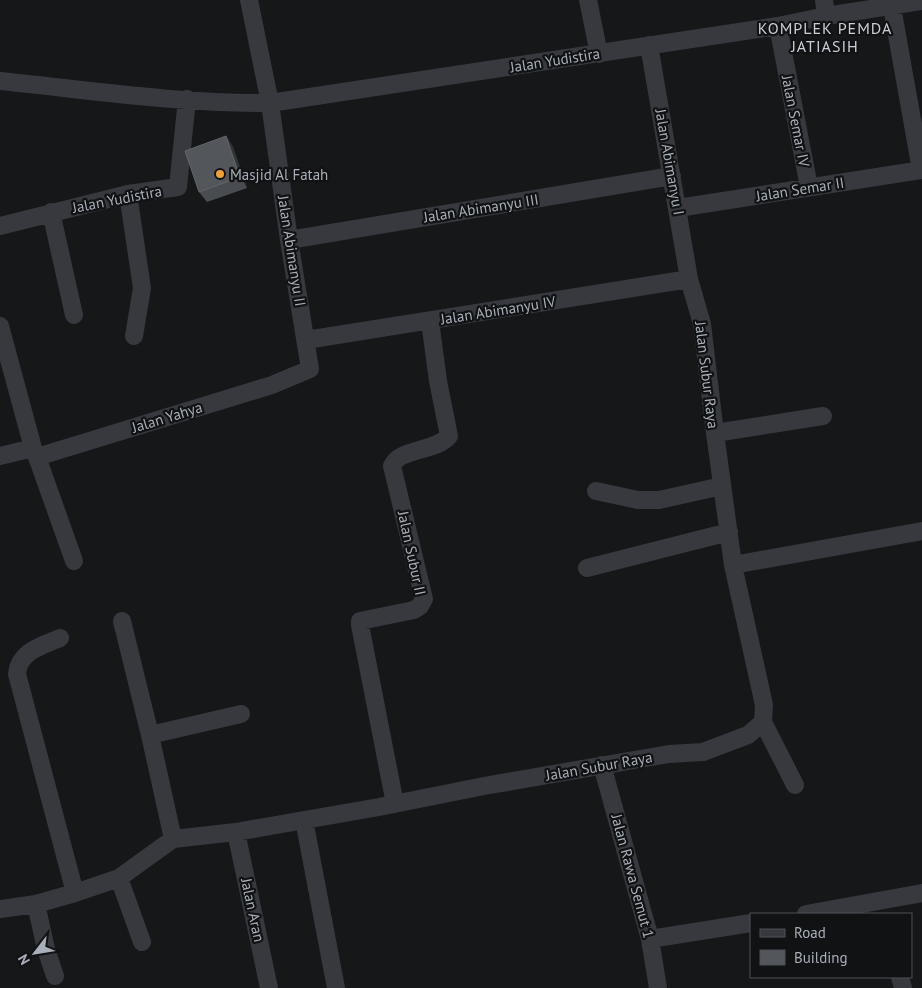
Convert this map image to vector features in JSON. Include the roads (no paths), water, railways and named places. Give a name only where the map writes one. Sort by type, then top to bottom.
[{"type":"street","name":"Jalan Abimanyu II","points":[[249,0],[270,103],[289,240],[306,340]]},
{"type":"street","points":[[588,0],[599,54]]},
{"type":"street","name":"Jalan Yudistira","points":[[0,81],[186,99],[270,103],[778,26],[825,8],[892,7],[922,2]]},
{"type":"street","points":[[892,7],[922,170]]},
{"type":"street","name":"Jalan Semar IV","points":[[778,26],[809,187]]},
{"type":"street","name":"Jalan Abimanyu I","points":[[650,45],[689,279]]},
{"type":"street","name":"Jalan Yudistira","points":[[0,226],[128,194],[178,187],[186,99]]},
{"type":"street","name":"Jalan Semar II","points":[[678,208],[922,170]]},
{"type":"street","name":"Jalan Abimanyu III","points":[[289,240],[672,176]]},
{"type":"street","points":[[128,194],[142,288],[134,336]]},
{"type":"street","points":[[51,212],[74,315]]},
{"type":"street","name":"Jalan Abimanyu IV","points":[[306,340],[689,279]]},
{"type":"street","name":"Jalan Subur Raya","points":[[173,839],[236,832],[669,754],[703,752],[748,735],[763,722],[764,705],[733,565],[714,433],[702,324],[689,279]]},
{"type":"street","name":"Jalan Subur II","points":[[394,804],[360,621],[414,610],[420,606],[424,599],[392,466],[398,458],[443,443],[449,436],[438,381],[430,320]]},
{"type":"street","points":[[0,326],[35,452],[74,561]]},
{"type":"street","name":"Jalan Yahya","points":[[0,456],[35,452],[272,385],[310,369],[306,340]]},
{"type":"street","points":[[714,433],[824,416]]},
{"type":"street","points":[[596,492],[638,500],[659,500],[722,486]]},
{"type":"street","points":[[733,565],[922,531]]},
{"type":"street","points":[[587,568],[729,532]]},
{"type":"street","points":[[0,909],[36,904],[120,878],[173,839],[122,621]]},
{"type":"street","points":[[60,638],[25,655],[18,665],[17,674],[75,893]]},
{"type":"street","points":[[150,735],[241,714]]},
{"type":"street","points":[[763,722],[795,785]]},
{"type":"street","name":"Jalan Rawa Semut 1","points":[[602,766],[650,939],[658,988]]},
{"type":"street","points":[[304,820],[336,988]]},
{"type":"street","name":"Jalan Aran","points":[[236,832],[269,988]]},
{"type":"street","points":[[120,878],[142,942]]},
{"type":"street","points":[[818,913],[881,908],[922,893]]},
{"type":"street","points":[[36,904],[55,976]]},
{"type":"street","points":[[650,939],[750,923]]},
{"type":"place","name":"Masjid Al Fatah","points":[[220,174]]},
{"type":"district","name":"KOMPLEK PEMDA JATIASIH","points":[[825,37]]}]
